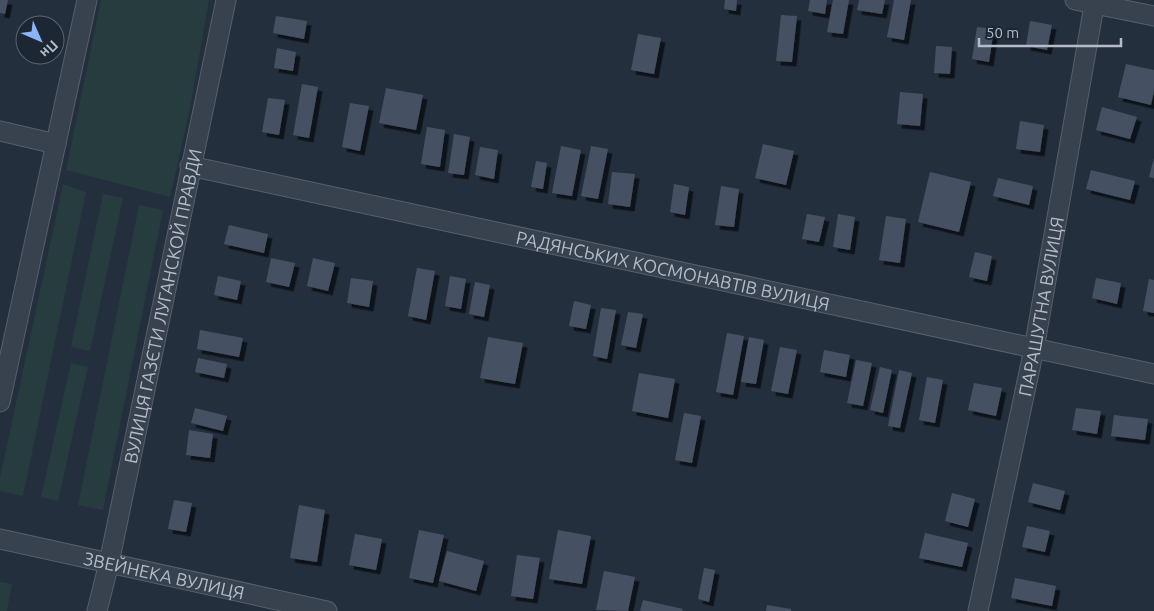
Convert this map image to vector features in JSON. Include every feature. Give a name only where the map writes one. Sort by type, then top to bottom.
[{"type":"street","points":[[0,402],[88,0]]},
{"type":"street","name":"ВУЛИЦЯ ГАЗЄТИ ЛУГАНСКОЙ ПРАВДИ","points":[[96,611],[110,563],[190,166],[226,0]]},
{"type":"street","points":[[1075,0],[1094,2],[1154,16]]},
{"type":"street","name":"ПАРАШУТНА ВУЛИЦЯ","points":[[978,611],[1034,349],[1094,2]]},
{"type":"street","points":[[0,131],[56,144]]},
{"type":"street","name":"РАДЯНСЬКИХ КОСМОНАВТІВ ВУЛИЦЯ","points":[[190,166],[1154,374]]},
{"type":"street","name":"ЗВЕЙНЕКА ВУЛИЦЯ","points":[[0,539],[327,611]]},
{"type":"green space","points":[[101,0],[209,0],[189,114],[170,197],[66,170]]},
{"type":"green space","points":[[63,184],[86,192],[23,496],[0,491],[0,478]]},
{"type":"green space","points":[[103,194],[123,198],[90,351],[71,347]]},
{"type":"green space","points":[[139,205],[163,210],[103,510],[78,505]]},
{"type":"green space","points":[[71,363],[88,367],[58,501],[41,497]]},
{"type":"green space","points":[[0,582],[12,584],[7,611],[0,611]]},
{"type":"building","points":[[0,0],[8,0],[5,14],[0,13]]},
{"type":"building","points":[[725,0],[737,0],[736,11],[724,9]]},
{"type":"building","points":[[810,0],[827,0],[825,14],[808,11]]},
{"type":"building","points":[[833,0],[849,0],[843,34],[827,32]]},
{"type":"building","points":[[859,0],[885,0],[882,14],[857,10]]},
{"type":"building","points":[[894,0],[911,0],[904,40],[887,37]]},
{"type":"building","points":[[781,15],[797,16],[792,62],[776,61]]},
{"type":"building","points":[[276,16],[307,21],[304,39],[273,33]]},
{"type":"building","points":[[1030,21],[1052,25],[1047,50],[1026,46]]},
{"type":"building","points":[[977,27],[994,29],[989,62],[972,59]]},
{"type":"building","points":[[638,34],[661,38],[654,74],[631,70]]},
{"type":"building","points":[[936,46],[952,47],[950,74],[934,73]]},
{"type":"building","points":[[277,48],[296,52],[293,71],[274,68]]},
{"type":"building","points":[[1126,64],[1154,70],[1154,91],[1151,105],[1118,97]]},
{"type":"building","points":[[302,84],[318,87],[309,138],[293,135]]},
{"type":"building","points":[[386,88],[423,95],[416,130],[379,123]]},
{"type":"building","points":[[900,92],[923,94],[920,126],[897,124]]},
{"type":"building","points":[[268,98],[285,100],[279,135],[262,132]]},
{"type":"building","points":[[350,103],[369,106],[360,151],[342,147]]},
{"type":"building","points":[[1102,107],[1137,117],[1130,139],[1096,130]]},
{"type":"building","points":[[1020,121],[1044,125],[1040,152],[1016,149]]},
{"type":"building","points":[[427,127],[445,130],[440,167],[421,164]]},
{"type":"building","points":[[454,134],[470,137],[464,175],[448,173]]},
{"type":"building","points":[[763,144],[794,151],[786,185],[755,178]]},
{"type":"building","points":[[561,146],[581,150],[572,196],[552,193]]},
{"type":"building","points":[[591,146],[608,149],[598,199],[581,196]]},
{"type":"building","points":[[480,147],[498,150],[494,179],[475,175]]},
{"type":"building","points":[[1154,158],[1154,178],[1149,177]]},
{"type":"building","points":[[536,161],[547,163],[543,189],[531,187]]},
{"type":"building","points":[[1091,170],[1135,181],[1130,200],[1086,189]]},
{"type":"building","points":[[612,172],[635,174],[630,207],[608,204]]},
{"type":"building","points":[[930,172],[971,182],[959,232],[918,222]]},
{"type":"building","points":[[998,178],[1033,186],[1029,205],[993,196]]},
{"type":"building","points":[[674,184],[689,187],[685,215],[670,212]]},
{"type":"building","points":[[721,186],[739,189],[734,227],[715,225]]},
{"type":"building","points":[[807,214],[825,217],[819,242],[802,239]]},
{"type":"building","points":[[838,214],[855,217],[850,250],[833,247]]},
{"type":"building","points":[[886,216],[906,219],[900,263],[879,260]]},
{"type":"building","points":[[229,225],[268,234],[264,253],[224,244]]},
{"type":"building","points":[[975,252],[992,256],[987,281],[969,277]]},
{"type":"building","points":[[271,258],[295,263],[289,287],[266,282]]},
{"type":"building","points":[[313,258],[335,263],[328,291],[307,286]]},
{"type":"building","points":[[417,268],[435,271],[426,320],[408,316]]},
{"type":"building","points":[[218,276],[241,281],[237,300],[214,295]]},
{"type":"building","points":[[450,276],[466,279],[461,309],[445,306]]},
{"type":"building","points":[[351,278],[373,281],[369,307],[347,303]]},
{"type":"building","points":[[1096,278],[1121,283],[1117,304],[1092,298]]},
{"type":"building","points":[[1149,279],[1154,280],[1154,313],[1143,311]]},
{"type":"building","points":[[475,282],[490,285],[484,317],[469,314]]},
{"type":"building","points":[[574,301],[591,305],[586,329],[569,326]]},
{"type":"building","points":[[601,308],[616,310],[607,359],[593,356]]},
{"type":"building","points":[[628,312],[643,314],[636,348],[621,345]]},
{"type":"building","points":[[200,330],[243,338],[239,357],[197,349]]},
{"type":"building","points":[[727,333],[744,336],[733,395],[716,392]]},
{"type":"building","points":[[488,337],[523,343],[515,384],[480,378]]},
{"type":"building","points":[[749,337],[764,340],[756,384],[741,382]]},
{"type":"building","points":[[780,347],[797,350],[788,394],[771,391]]},
{"type":"building","points":[[824,350],[850,355],[846,377],[820,372]]},
{"type":"building","points":[[198,358],[227,364],[224,378],[195,372]]},
{"type":"building","points":[[856,360],[872,363],[863,406],[847,403]]},
{"type":"building","points":[[880,367],[892,370],[883,413],[870,410]]},
{"type":"building","points":[[899,370],[912,373],[900,428],[888,426]]},
{"type":"building","points":[[639,373],[675,379],[668,418],[632,411]]},
{"type":"building","points":[[927,377],[943,380],[935,423],[919,420]]},
{"type":"building","points":[[974,383],[1002,388],[996,416],[968,410]]},
{"type":"building","points":[[195,408],[227,416],[223,431],[191,423]]},
{"type":"building","points":[[1076,408],[1101,411],[1097,434],[1072,430]]},
{"type":"building","points":[[684,413],[701,416],[692,463],[675,460]]},
{"type":"building","points":[[1114,415],[1148,419],[1145,440],[1111,436]]},
{"type":"building","points":[[189,430],[213,434],[210,458],[186,455]]},
{"type":"building","points":[[1033,483],[1065,491],[1060,510],[1028,502]]},
{"type":"building","points":[[952,493],[975,499],[968,527],[945,521]]},
{"type":"building","points":[[174,500],[192,503],[186,532],[168,529]]},
{"type":"building","points":[[299,505],[325,510],[317,562],[290,558]]},
{"type":"building","points":[[1027,526],[1050,531],[1045,552],[1022,547]]},
{"type":"building","points":[[419,530],[444,535],[433,583],[409,578]]},
{"type":"building","points":[[558,530],[591,536],[582,584],[549,579]]},
{"type":"building","points":[[925,533],[968,543],[962,567],[919,558]]},
{"type":"building","points":[[355,534],[382,539],[376,570],[349,565]]},
{"type":"building","points":[[447,551],[484,561],[476,591],[439,581]]},
{"type":"building","points":[[517,555],[540,558],[533,599],[511,596]]},
{"type":"building","points":[[704,568],[715,570],[709,602],[698,599]]},
{"type":"building","points":[[604,571],[635,577],[628,611],[596,610]]},
{"type":"building","points":[[1015,578],[1056,586],[1052,606],[1011,598]]},
{"type":"building","points":[[643,600],[683,609],[682,611],[640,611]]},
{"type":"building","points":[[767,605],[791,609],[791,611],[766,611]]}]
